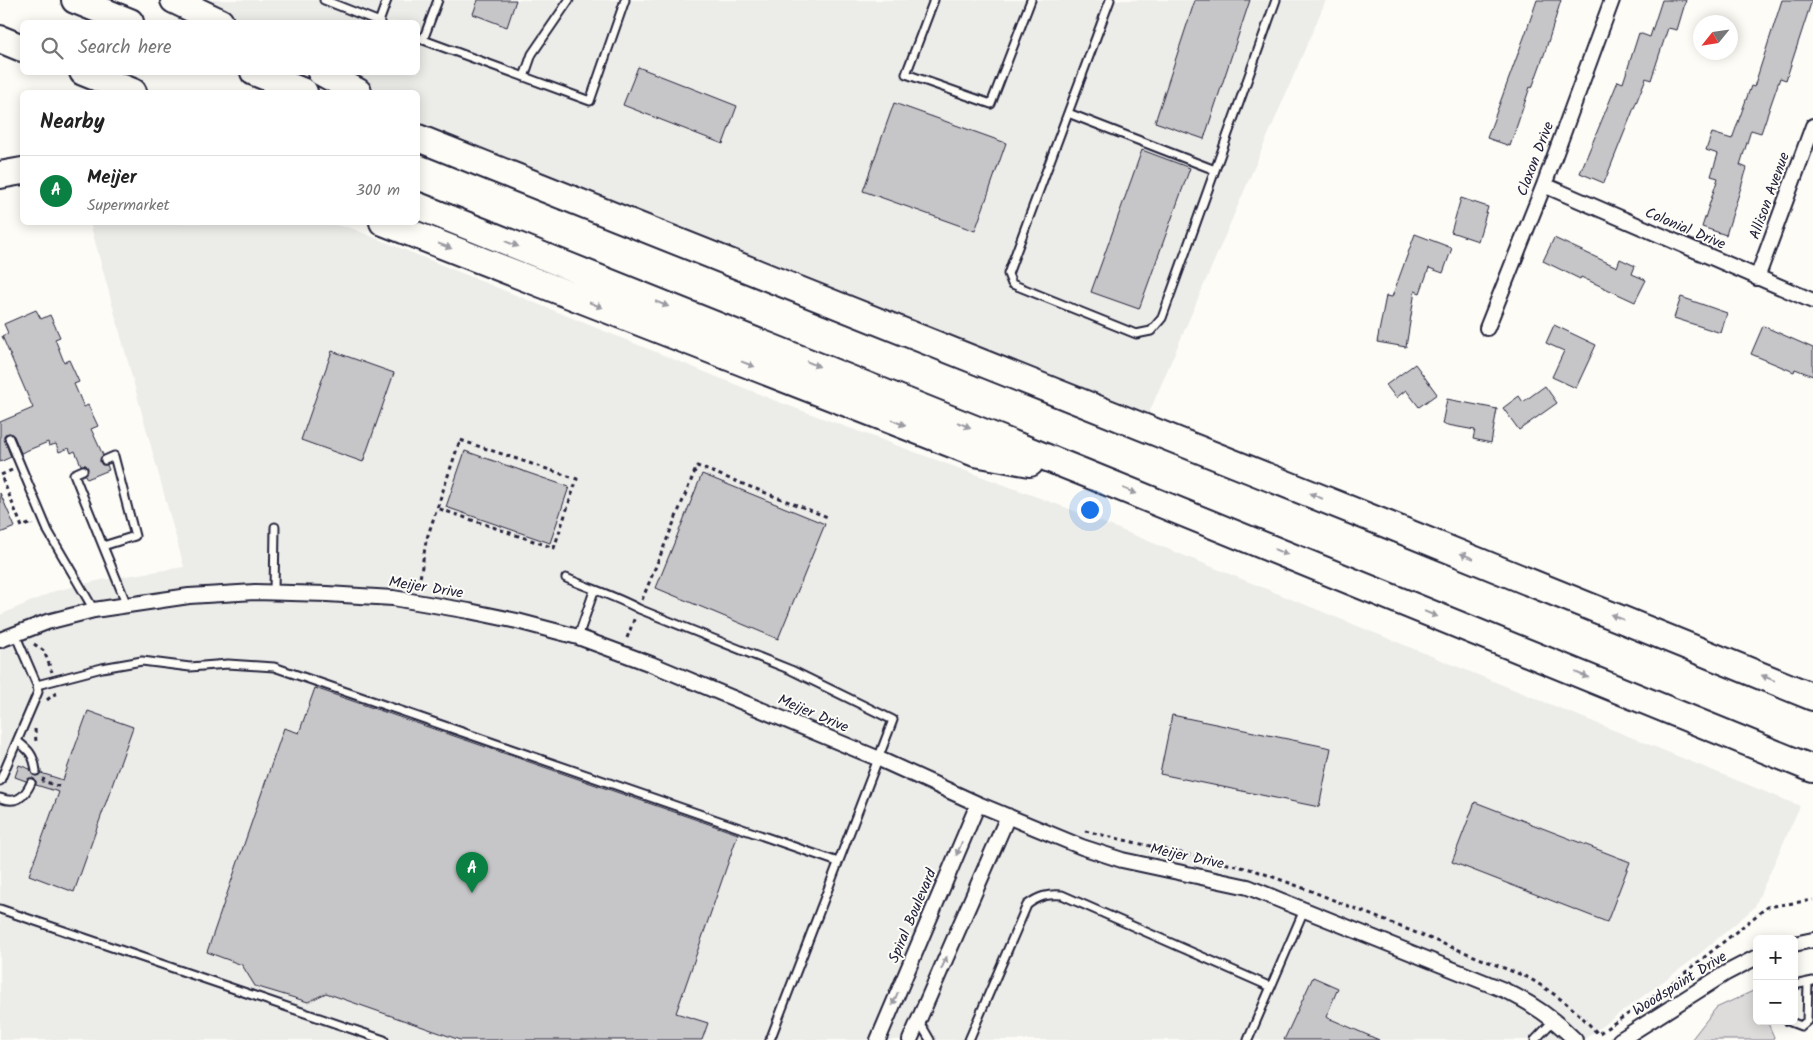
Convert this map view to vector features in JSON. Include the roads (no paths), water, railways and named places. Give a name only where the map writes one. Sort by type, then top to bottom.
[{"type":"highway","points":[[74,0],[125,20]]},
{"type":"highway","points":[[174,0],[216,20]]},
{"type":"highway","points":[[0,39],[20,47]]},
{"type":"highway","points":[[90,75],[128,90]]},
{"type":"highway","points":[[262,75],[299,90]]},
{"type":"highway","points":[[327,75],[354,90]]},
{"type":"highway","points":[[423,139],[1373,518],[1813,697]]},
{"type":"highway","points":[[0,176],[20,171]]},
{"type":"highway","points":[[420,207],[1085,473],[1813,769]]},
{"type":"highway","points":[[391,225],[975,453],[1085,473]]},
{"type":"street","name":"Claxon Drive","points":[[1487,328],[1544,185],[1612,0]]},
{"type":"street","name":"Allison Avenue","points":[[1757,278],[1813,126]]},
{"type":"street","name":"Colonial Drive","points":[[1544,185],[1813,301]]},
{"type":"street","name":"Meijer Drive","points":[[0,640],[46,622],[94,610],[189,596],[255,592],[393,598],[517,621],[578,637],[651,664],[877,758],[978,804],[1082,847],[1122,860],[1248,886],[1504,990],[1531,1003],[1555,1020],[1575,1040]]},
{"type":"street","name":"Spiral Boulevard","points":[[878,1040],[978,804]]},
{"type":"street","points":[[910,1040],[1008,816]]},
{"type":"street","points":[[1798,943],[1813,940]]},
{"type":"street","name":"Woodspoint Drive","points":[[1620,1040],[1726,973],[1753,960]]},
{"type":"lane","points":[[324,0],[374,20]]},
{"type":"lane","points":[[380,20],[387,0]]},
{"type":"lane","points":[[438,0],[420,39],[590,101],[625,0]]},
{"type":"lane","points":[[524,77],[532,54],[570,0]]},
{"type":"lane","points":[[934,0],[906,74],[991,104],[1031,0]]},
{"type":"lane","points":[[1110,0],[1008,274],[1012,284],[1136,334],[1151,330],[1162,318],[1276,0]]},
{"type":"lane","points":[[1068,114],[1215,170]]},
{"type":"lane","points":[[9,438],[48,531],[94,610]]},
{"type":"lane","points":[[103,546],[135,536],[114,456],[105,460]]},
{"type":"lane","points":[[83,470],[74,474],[127,606]]},
{"type":"lane","points":[[274,593],[275,527]]},
{"type":"lane","points":[[566,578],[617,597],[639,609],[798,673],[893,720],[770,1040]]},
{"type":"lane","points":[[578,637],[594,590]]},
{"type":"lane","points":[[0,781],[38,692],[38,685],[15,634]]},
{"type":"lane","points":[[38,685],[102,668],[142,661],[190,667],[228,664],[274,667],[838,862]]},
{"type":"lane","points":[[17,741],[31,752],[36,771]]},
{"type":"lane","points":[[0,798],[11,801],[18,800],[26,793],[32,783]]},
{"type":"lane","points":[[969,1040],[1028,905],[1036,898],[1048,894],[1062,895],[1271,987]]},
{"type":"lane","points":[[0,909],[384,1040]]},
{"type":"lane","points":[[1248,1040],[1304,910]]},
{"type":"lane","points":[[1798,984],[1811,981],[1807,1021],[1801,1026],[1798,1025]]},
{"type":"lane","points":[[1535,1040],[1555,1020]]},
{"type":"lane","points":[[918,1021],[930,1040]]},
{"type":"place","name":"Meijer","points":[[472,893]]}]
